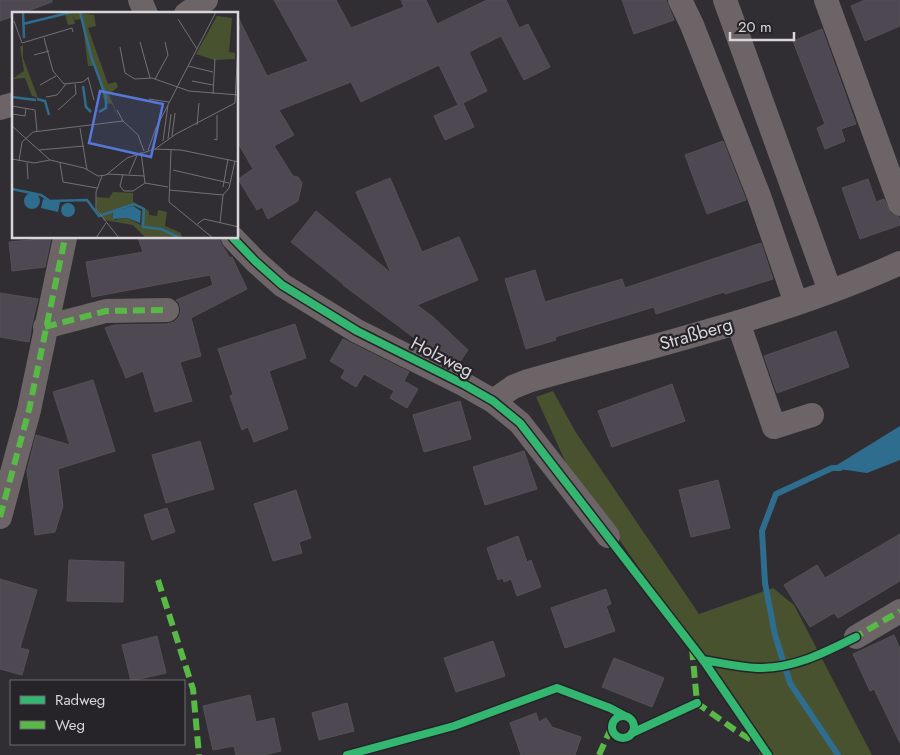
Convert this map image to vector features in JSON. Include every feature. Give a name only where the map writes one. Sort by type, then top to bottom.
[{"type":"street","points":[[140,0],[145,12]]},
{"type":"street","points":[[680,0],[692,25],[759,196],[796,302]]},
{"type":"street","points":[[725,0],[830,291]]},
{"type":"street","points":[[826,0],[900,204]]},
{"type":"street","points":[[0,517],[29,410],[65,239]]},
{"type":"street","name":"Holzweg","points":[[234,239],[255,262],[282,285],[357,331],[493,401],[520,423],[608,536]]},
{"type":"street","name":"Straßberg","points":[[493,401],[513,387],[528,381],[738,322],[830,291],[900,263]]},
{"type":"street","points":[[46,327],[106,311],[167,310]]},
{"type":"street","points":[[738,322],[774,427],[812,415]]},
{"type":"street","points":[[856,637],[900,611]]},
{"type":"green space","points":[[553,391],[575,431],[699,614],[773,588],[794,605],[872,755],[759,755],[760,742],[566,463],[536,397]]},
{"type":"water","points":[[900,426],[900,460],[867,473],[832,468]]},
{"type":"building","points":[[0,0],[52,0],[52,2],[25,12],[12,12],[12,17],[0,21]]},
{"type":"building","points":[[274,0],[336,0],[351,28],[404,7],[401,0],[426,0],[437,24],[487,0],[506,0],[519,28],[528,24],[550,67],[524,80],[501,36],[469,52],[487,91],[463,103],[474,127],[445,140],[434,116],[458,105],[439,65],[361,102],[351,82],[279,110],[294,135],[274,146],[293,176],[298,177],[302,183],[298,201],[268,219],[262,207],[257,210],[239,181],[239,178],[253,169],[239,145],[239,19],[267,76],[308,61]]},
{"type":"building","points":[[622,0],[666,0],[674,20],[634,34]]},
{"type":"building","points":[[865,0],[900,0],[900,26],[865,41],[851,6]]},
{"type":"building","points":[[822,29],[856,124],[841,129],[845,141],[825,149],[817,128],[825,124],[793,41]]},
{"type":"building","points":[[723,141],[746,200],[707,214],[685,155]]},
{"type":"building","points":[[390,178],[422,252],[459,237],[478,280],[417,305],[433,317],[468,350],[459,363],[428,348],[343,285],[291,242],[316,211],[391,273],[356,192]]},
{"type":"building","points":[[868,179],[876,202],[884,199],[891,214],[899,217],[900,225],[860,239],[842,188]]},
{"type":"building","points":[[51,239],[45,267],[12,271],[9,242]]},
{"type":"building","points":[[138,239],[220,239],[230,258],[232,257],[247,289],[191,318],[201,356],[180,362],[192,401],[155,412],[143,371],[126,378],[105,328],[114,325],[167,324],[174,322],[179,317],[181,310],[176,300],[213,285],[210,275],[92,297],[86,262],[143,252]]},
{"type":"building","points":[[761,243],[773,279],[725,294],[724,292],[656,314],[654,307],[555,337],[556,340],[526,349],[505,279],[535,270],[545,302],[622,279],[625,288]]},
{"type":"building","points":[[0,293],[38,299],[29,342],[0,337]]},
{"type":"building","points":[[295,324],[306,358],[269,371],[288,429],[254,442],[248,427],[242,430],[230,396],[233,394],[218,349]]},
{"type":"building","points":[[836,331],[849,367],[777,393],[764,356]]},
{"type":"building","points":[[343,339],[409,372],[404,381],[418,389],[407,408],[390,398],[394,391],[364,374],[356,387],[341,378],[345,370],[330,361]]},
{"type":"building","points":[[93,380],[115,451],[58,469],[63,506],[55,532],[35,535],[27,471],[36,435],[70,445],[53,392]]},
{"type":"building","points":[[672,384],[685,421],[612,447],[598,411]]},
{"type":"building","points":[[460,401],[471,439],[424,452],[413,415]]},
{"type":"building","points":[[200,441],[214,489],[166,503],[152,455]]},
{"type":"building","points":[[524,451],[537,489],[485,505],[473,467]]},
{"type":"building","points":[[718,480],[730,528],[691,537],[679,490]]},
{"type":"building","points":[[296,490],[311,538],[299,542],[302,553],[273,561],[254,504]]},
{"type":"building","points":[[167,508],[175,532],[152,540],[144,515]]},
{"type":"building","points":[[900,534],[900,581],[838,618],[834,613],[810,627],[784,585],[817,565],[825,578]]},
{"type":"building","points":[[518,536],[527,562],[531,560],[541,587],[517,596],[511,579],[504,582],[503,578],[498,580],[487,548]]},
{"type":"building","points":[[69,560],[124,562],[123,602],[67,601]]},
{"type":"building","points":[[0,579],[37,590],[20,648],[29,650],[22,675],[0,669]]},
{"type":"building","points":[[606,589],[611,604],[606,606],[615,631],[565,648],[551,608]]},
{"type":"building","points":[[894,635],[900,649],[900,743],[874,689],[870,691],[853,654]]},
{"type":"building","points":[[157,636],[166,673],[131,680],[122,645]]},
{"type":"building","points":[[493,641],[505,676],[456,692],[444,658]]},
{"type":"building","points":[[614,658],[664,678],[652,707],[602,687]]},
{"type":"building","points":[[250,695],[256,722],[274,718],[281,751],[264,755],[236,755],[234,746],[213,750],[203,706]]},
{"type":"building","points":[[347,703],[354,731],[319,740],[312,713]]},
{"type":"building","points":[[536,713],[539,722],[546,718],[552,727],[581,737],[575,755],[521,755],[510,723]]},
{"type":"waterway","points":[[838,755],[790,683],[775,635],[765,583],[762,531],[776,494],[832,468],[840,468]]},
{"type":"marked path","points":[[0,517],[29,410],[65,239]]},
{"type":"marked path","points":[[45,327],[106,311],[167,310]]},
{"type":"marked path","points":[[158,580],[193,689],[199,755]]},
{"type":"marked path","points":[[852,639],[900,611]]},
{"type":"marked path","points":[[692,648],[697,703],[756,743]]},
{"type":"marked path","points":[[599,755],[612,726]]},
{"type":"cycle path","points":[[234,239],[282,285],[357,331],[493,401],[520,423],[703,660],[768,755]]},
{"type":"cycle path","points":[[703,660],[737,666],[770,668],[808,659],[856,637]]},
{"type":"cycle path","points":[[347,755],[454,726],[557,688],[610,708],[625,716]]},
{"type":"cycle path","points":[[632,733],[697,703]]},
{"type":"cycle path","points":[[623,716],[631,719],[634,727],[631,735],[623,738],[615,735],[612,727],[615,719],[623,716]]}]
